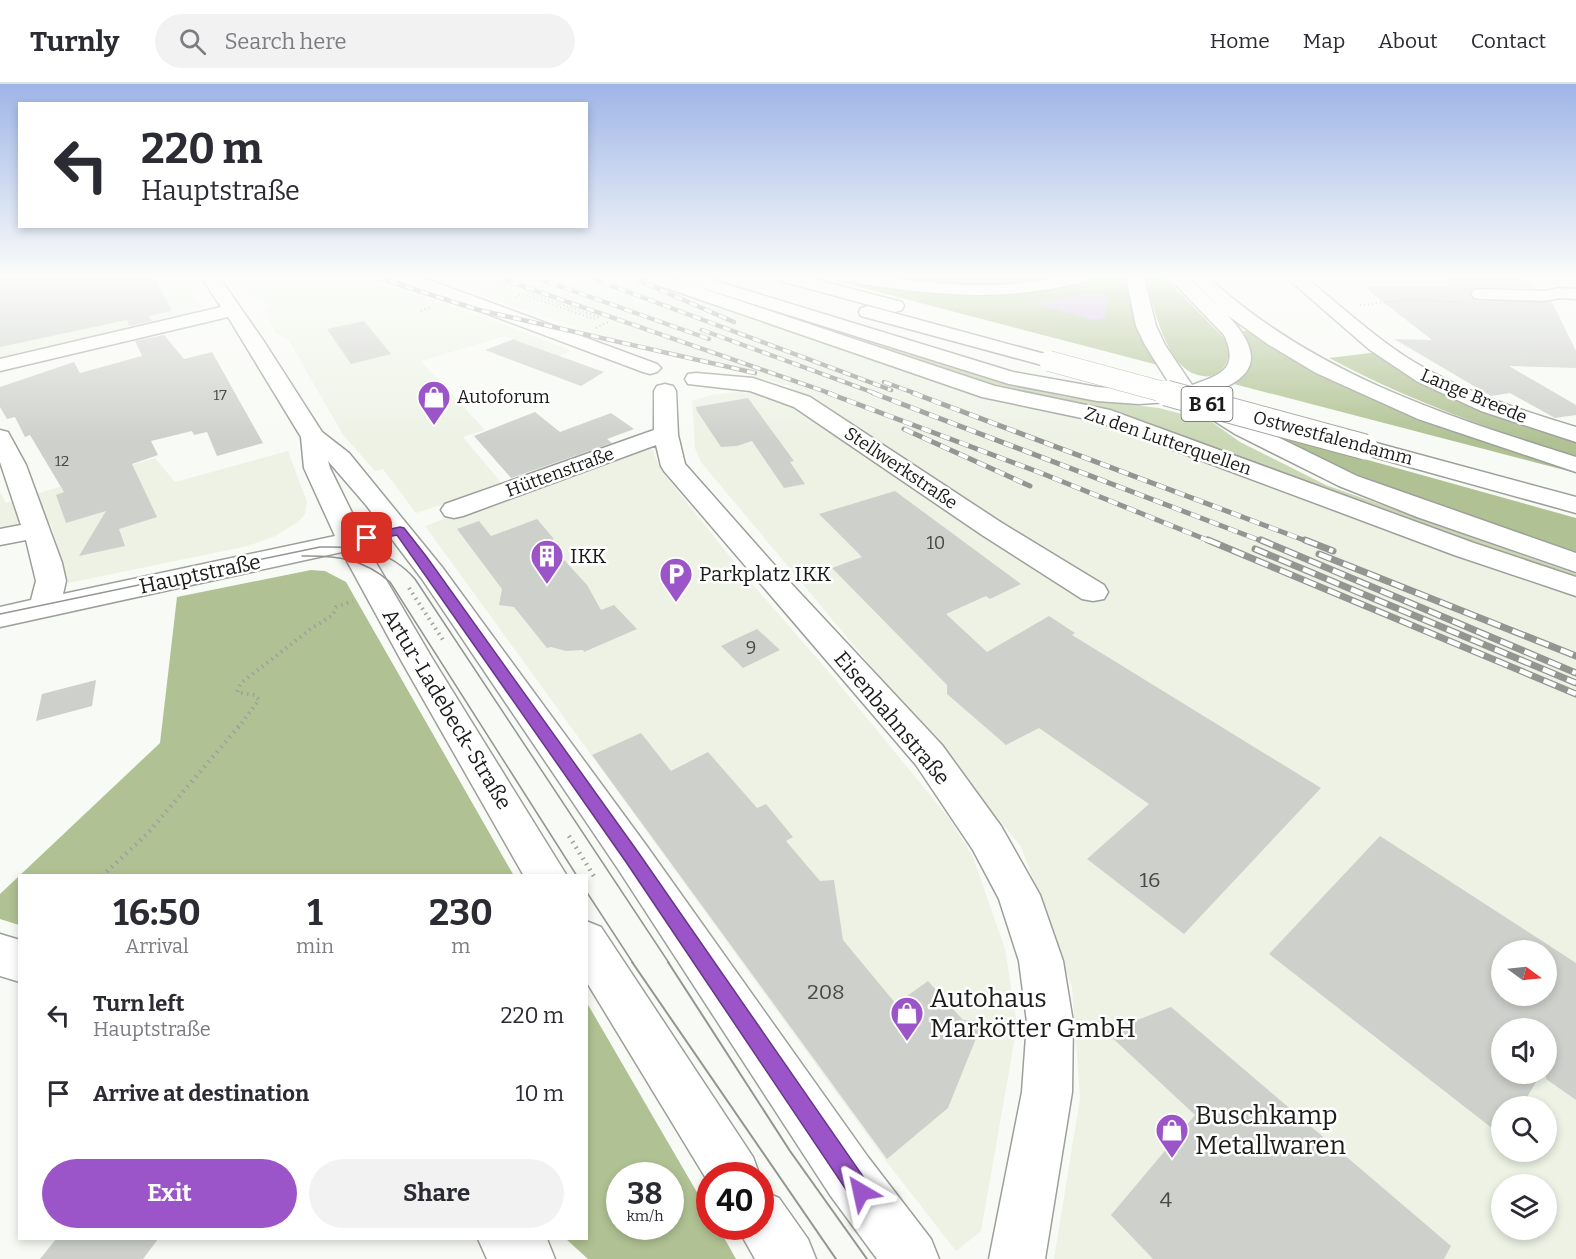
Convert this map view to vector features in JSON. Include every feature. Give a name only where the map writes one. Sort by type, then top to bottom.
[{"type":"main road","points":[[0,365],[141,332]]},
{"type":"main road","points":[[247,332],[313,437],[340,458],[400,531],[632,857],[849,1176],[911,1259]]},
{"type":"main road","points":[[553,332],[650,368],[683,370],[686,387],[665,391],[648,389],[639,384],[637,380],[639,375],[650,368]]},
{"type":"main road","name":"Zu den Lutterquellen","points":[[813,332],[990,392],[1112,418],[1464,549],[1576,587]]},
{"type":"main road","points":[[862,332],[1010,378],[1097,394],[1139,397],[1187,394],[1226,380],[1238,370],[1243,357],[1239,342],[1232,332]]},
{"type":"main road","name":"Ostwestfalendamm","points":[[960,332],[1368,439],[1576,486]]},
{"type":"main road","name":"Ostwestfalendamm","points":[[974,332],[1056,356]]},
{"type":"main road","points":[[1149,332],[1187,394],[1243,429],[1348,481],[1426,511],[1576,563]]},
{"type":"main road","points":[[1263,332],[1294,352],[1375,391],[1472,431],[1576,465]]},
{"type":"main road","name":"Lange Breede","points":[[1361,332],[1407,366],[1479,402],[1576,435]]},
{"type":"main road","name":"Stellwerkstraße","points":[[683,370],[753,385],[782,394],[818,411],[992,529],[1093,592]]},
{"type":"main road","name":"Eisenbahnstraße","points":[[665,391],[666,435],[673,466],[693,492],[929,755],[987,838],[1019,895],[1041,961],[1050,1022],[1047,1092],[1017,1259]]},
{"type":"main road","name":"Hüttenstraße","points":[[454,510],[666,435]]},
{"type":"main road","points":[[0,437],[14,465],[50,572],[50,586],[45,607]]},
{"type":"main road","name":"Artur-Ladebeck-Straße","points":[[313,437],[317,468],[351,541],[418,662],[545,874]]},
{"type":"main road","name":"Ostwestfalendamm","points":[[1368,439],[1576,505]]},
{"type":"main road","points":[[0,537],[36,530]]},
{"type":"main road","name":"Hauptstraße","points":[[0,617],[400,531]]},
{"type":"main road","points":[[588,944],[725,1162]]},
{"type":"main road","points":[[0,955],[18,960]]},
{"type":"main road","points":[[774,1238],[788,1259]]},
{"type":"main road","points":[[507,1240],[527,1259]]},
{"type":"path","points":[[405,583],[446,643]]},
{"type":"path","points":[[104,874],[148,833],[244,721],[259,700],[255,694],[237,692],[241,683],[312,628],[333,615],[336,607],[360,599]]},
{"type":"path","points":[[569,836],[596,878]]},
{"type":"shaded area","points":[[0,332],[112,332],[0,359]]},
{"type":"shaded area","points":[[522,332],[572,351],[554,358],[505,336],[421,361],[485,430],[463,437],[503,485],[416,513],[383,469],[375,471],[343,435],[288,339],[275,333]]},
{"type":"shaded area","points":[[590,332],[802,332],[1037,410],[1069,411],[1576,592],[1576,1259],[1054,1259],[1080,1098],[1072,987],[1021,846],[701,462],[695,448],[692,401],[735,392],[760,394],[773,398],[792,387],[724,367],[641,349],[646,345]]},
{"type":"shaded area","points":[[649,443],[661,470],[748,579],[834,678],[949,818],[973,857],[1005,949],[1017,1026],[981,1231],[956,1251],[886,1161],[425,526]]},
{"type":"shaded area","points":[[288,451],[307,502],[305,514],[298,522],[275,536],[248,546],[68,583],[51,524],[0,534],[0,492],[6,503],[155,458],[175,482]]},
{"type":"green space","points":[[824,332],[840,332],[1003,382],[1066,397],[1159,408],[1212,422],[1240,442],[1326,485],[1576,574],[1576,581],[1032,398]]},
{"type":"green space","points":[[1031,332],[1141,332],[1158,365]]},
{"type":"green space","points":[[1162,332],[1218,332],[1228,342],[1224,368],[1212,376],[1201,376],[1187,370],[1169,348]]},
{"type":"green space","points":[[1242,332],[1253,332],[1273,344],[1576,471],[1576,473],[1234,384],[1248,365],[1248,347]]},
{"type":"green space","points":[[1378,352],[1576,441],[1576,456],[1450,413],[1329,358]]},
{"type":"green space","points":[[1260,430],[1576,518],[1576,555],[1353,473]]},
{"type":"green space","points":[[311,570],[325,571],[346,582],[513,874],[21,874],[160,743],[177,597]]},
{"type":"green space","points":[[18,877],[18,925],[0,919],[0,894]]},
{"type":"green space","points":[[588,1005],[679,1162],[606,1162],[606,1240],[684,1240],[684,1170],[696,1191],[696,1240],[725,1240],[736,1259],[588,1259],[567,1240],[588,1240]]},
{"type":"building","points":[[0,332],[71,332],[0,347]]},
{"type":"building","points":[[329,332],[373,332],[391,354],[351,364]]},
{"type":"building","points":[[1422,332],[1567,332],[1576,351],[1576,368],[1509,366],[1576,405],[1576,415],[1555,418],[1510,393],[1491,396],[1394,339],[1432,340]]},
{"type":"building","points":[[164,335],[184,359],[212,352],[263,443],[217,456],[207,432],[194,435],[192,431],[151,441],[158,455],[132,464],[157,517],[119,529],[125,546],[79,556],[106,511],[66,523],[56,495],[64,492],[30,435],[25,437],[15,417],[7,419],[0,407],[0,387],[74,362],[80,373],[142,356],[135,341]]},
{"type":"building","points":[[514,339],[604,372],[581,386],[485,350]]},
{"type":"building","points":[[748,398],[794,461],[790,462],[805,484],[784,488],[752,441],[737,446],[721,447],[696,407]]},
{"type":"building","points":[[535,412],[560,432],[611,413],[634,429],[607,439],[612,443],[511,478],[474,436]]},
{"type":"building","points":[[895,491],[1021,584],[990,599],[986,596],[946,614],[987,652],[1049,616],[1075,633],[1072,635],[1321,788],[1184,934],[1087,859],[1149,804],[1039,728],[1006,745],[947,694],[947,685],[832,568],[862,557],[819,514]]},
{"type":"building","name":"IKK","points":[[537,519],[554,539],[547,541],[587,585],[601,610],[614,605],[637,629],[584,652],[583,650],[566,651],[547,648],[514,607],[499,605],[502,589],[457,529],[479,521],[491,536]]},
{"type":"building","points":[[757,629],[780,650],[743,668],[721,646]]},
{"type":"building","points":[[96,680],[92,706],[36,721],[42,694]]},
{"type":"building","points":[[641,733],[671,771],[708,752],[757,808],[766,804],[793,837],[786,841],[820,881],[834,880],[843,940],[896,1004],[928,981],[963,1020],[983,1021],[948,1108],[887,1159],[592,755]]},
{"type":"building","points":[[1380,836],[1541,940],[1491,940],[1491,1006],[1557,1006],[1557,951],[1576,963],[1576,1100],[1553,1084],[1557,1084],[1557,1018],[1491,1018],[1491,1084],[1535,1084],[1528,1096],[1491,1096],[1491,1127],[1269,954]]},
{"type":"building","points":[[1171,1007],[1451,1246],[1444,1259],[1153,1259],[1111,1215],[1195,1115],[1106,1032]]},
{"type":"building","points":[[55,1240],[157,1240],[143,1259],[40,1259]]},
{"type":"tram line","points":[[0,614],[320,547],[347,547],[384,555],[395,561],[415,579],[669,963]]},
{"type":"tram line","points":[[302,556],[326,556],[360,563],[390,582],[576,874]]},
{"type":"tram line","points":[[588,894],[633,963]]},
{"type":"tram line","points":[[632,962],[836,1259]]},
{"type":"tram line","points":[[668,962],[790,1151],[867,1259]]},
{"type":"railway","points":[[575,332],[755,373]]},
{"type":"railway","points":[[653,332],[832,394]]},
{"type":"railway","points":[[689,332],[709,339]]},
{"type":"railway","points":[[707,332],[877,394]]},
{"type":"railway","points":[[735,332],[891,390]]},
{"type":"railway","points":[[884,382],[917,394]]},
{"type":"railway","points":[[828,393],[1041,473],[1212,542]]},
{"type":"railway","points":[[873,393],[1264,542]]},
{"type":"railway","points":[[913,393],[1309,542]]},
{"type":"railway","points":[[904,429],[1030,486]]},
{"type":"railway","points":[[1208,540],[1576,694]]},
{"type":"railway","points":[[1261,540],[1576,673]]},
{"type":"railway","points":[[1305,540],[1333,551]]},
{"type":"railway","points":[[1255,549],[1576,683]]},
{"type":"railway","points":[[1319,554],[1576,656]]},
{"type":"place","name":"Autoforum","points":[[434,426]]},
{"type":"place","name":"IKK","points":[[547,585]]},
{"type":"place","name":"Parkplatz IKK","points":[[676,603]]},
{"type":"place","name":"Autohaus Markötter GmbH","points":[[907,1042]]},
{"type":"place","name":"Buschkamp Metallwaren","points":[[1172,1159]]},
{"type":"route","points":[[367,538],[400,531],[632,857],[861,1192]]}]
